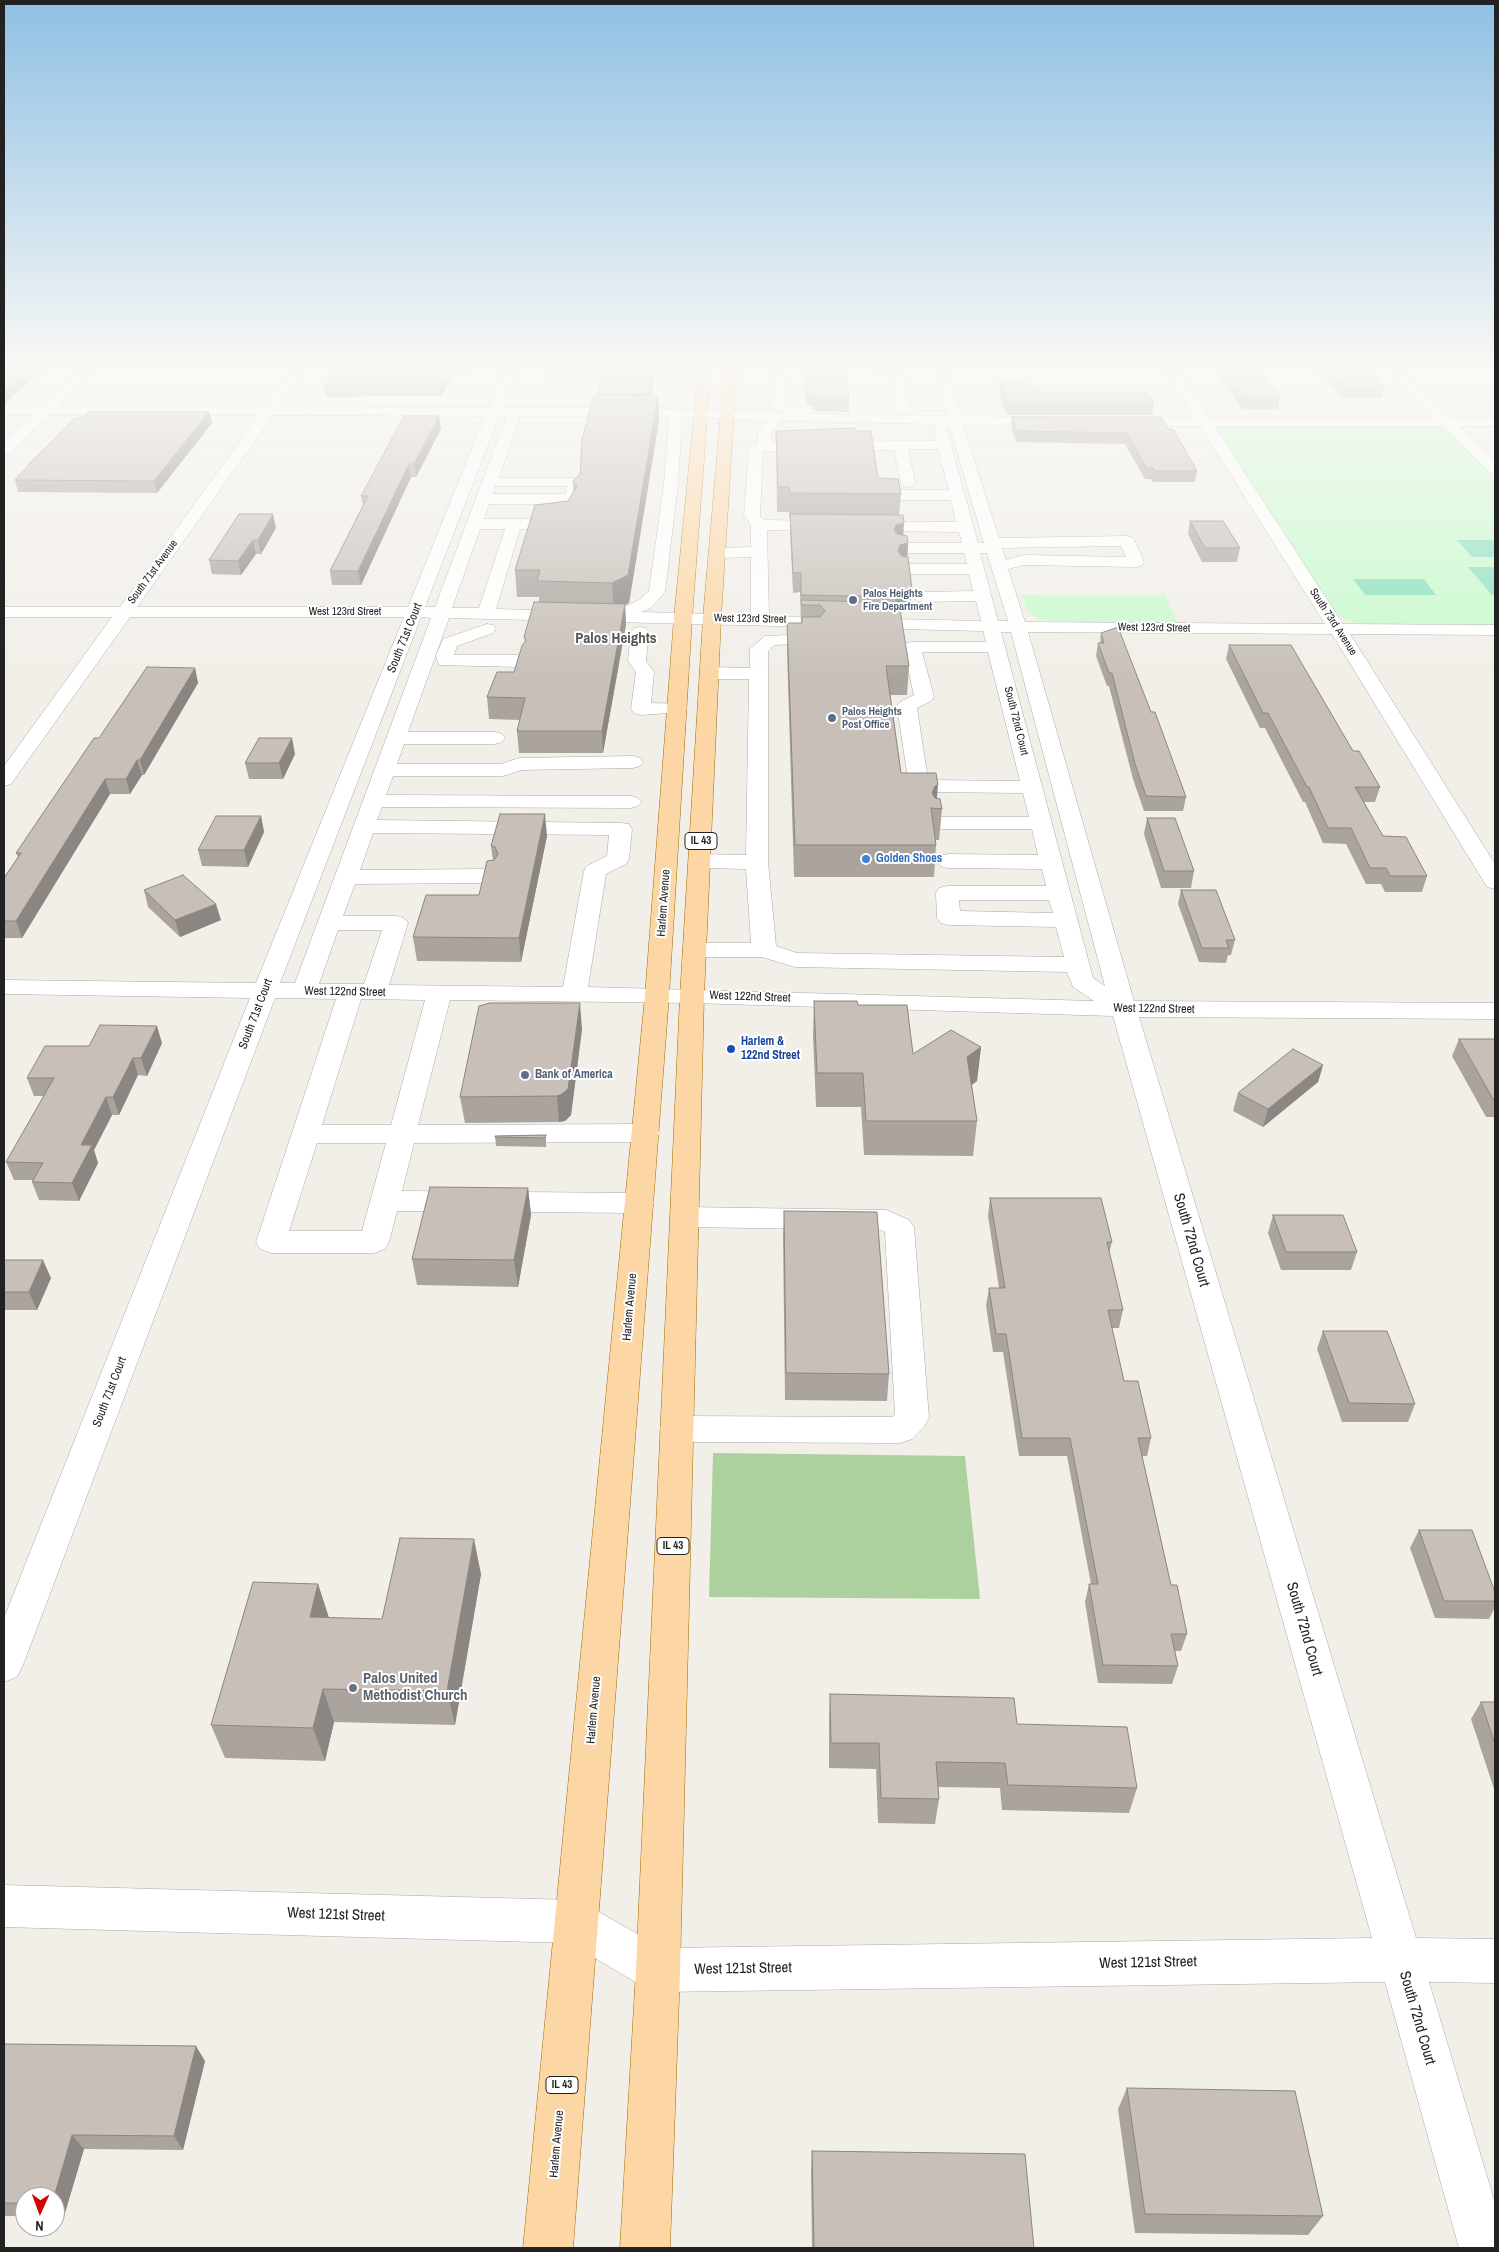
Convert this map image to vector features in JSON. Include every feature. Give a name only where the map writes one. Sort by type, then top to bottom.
[{"type":"main road","name":"Harlem Avenue","points":[[548,2248],[575,1922],[646,1133],[695,470]]},
{"type":"main road","name":"IL 43","points":[[645,2248],[658,1970],[692,996],[712,618],[725,470]]},
{"type":"street","name":"South 71st Avenue","points":[[4,780],[226,470]]},
{"type":"street","name":"South 71st Court","points":[[4,1665],[265,991],[470,470]]},
{"type":"street","name":"South 71st Court","points":[[304,992],[396,738],[438,648],[441,613],[479,567],[479,511],[493,470]]},
{"type":"street","points":[[671,470],[657,592],[631,622],[637,661],[645,672],[642,709],[677,708]]},
{"type":"street","points":[[755,470],[752,516],[760,526],[760,620]]},
{"type":"street","points":[[902,470],[903,489],[958,495]]},
{"type":"street","name":"South 72nd Court","points":[[954,470],[971,548],[1082,982],[1124,1009]]},
{"type":"street","name":"South 72nd Court","points":[[962,470],[995,552],[1018,627],[1124,1009],[1484,2248]]},
{"type":"street","name":"South 73rd Avenue","points":[[1235,470],[1338,630],[1495,882]]},
{"type":"street","points":[[479,511],[572,499],[575,482],[489,482]]},
{"type":"street","points":[[479,511],[569,511],[564,522],[514,524],[479,511]]},
{"type":"street","points":[[489,619],[479,567],[514,524]]},
{"type":"street","points":[[760,526],[966,526]]},
{"type":"street","points":[[902,548],[971,548],[1024,560],[1136,562],[1127,540],[1008,541],[995,552]]},
{"type":"street","points":[[718,553],[760,552]]},
{"type":"street","points":[[907,569],[977,569]]},
{"type":"street","points":[[923,597],[984,596]]},
{"type":"street","name":"West 123rd Street","points":[[4,612],[415,612],[489,619],[631,622],[712,618],[760,620],[785,629],[911,637],[992,626],[1495,630]]},
{"type":"street","points":[[517,661],[445,661],[438,648],[489,619],[631,622]]},
{"type":"street","points":[[764,950],[757,862],[759,649],[785,629]]},
{"type":"street","points":[[997,647],[911,637],[924,697],[907,706],[919,786],[1033,787]]},
{"type":"street","points":[[710,673],[759,674]]},
{"type":"street","points":[[396,738],[494,738]]},
{"type":"street","points":[[384,770],[503,770],[519,764],[633,762]]},
{"type":"street","points":[[373,801],[631,802]]},
{"type":"street","points":[[942,823],[1042,823]]},
{"type":"street","points":[[364,826],[620,829],[618,859],[595,871],[574,995]]},
{"type":"street","points":[[700,861],[757,862]]},
{"type":"street","points":[[948,862],[1052,862]]},
{"type":"street","points":[[346,877],[488,876]]},
{"type":"street","points":[[1059,893],[947,893],[949,918],[1066,920]]},
{"type":"street","points":[[329,923],[396,923],[363,992],[306,1134],[271,1242],[374,1242],[439,993]]},
{"type":"street","points":[[695,950],[764,950],[795,960],[1078,965]]},
{"type":"street","name":"West 122nd Street","points":[[4,987],[692,996],[1124,1009],[1495,1011]]},
{"type":"street","points":[[306,1134],[646,1133]]},
{"type":"street","points":[[385,1201],[639,1203]]},
{"type":"street","points":[[678,1429],[900,1430],[912,1418],[899,1227],[886,1220],[685,1217]]},
{"type":"street","name":"West 121st Street","points":[[4,1906],[575,1922],[658,1970],[1400,1960],[1495,1961]]},
{"type":"green space","points":[[1243,470],[1487,470],[1495,478],[1495,625],[1368,625],[1346,621],[1333,609]]},
{"type":"green space","points":[[1457,540],[1495,540],[1495,557],[1472,557]]},
{"type":"green space","points":[[1468,567],[1495,567],[1495,595],[1492,595]]},
{"type":"green space","points":[[1353,579],[1424,579],[1436,595],[1365,595]]},
{"type":"green space","points":[[1022,595],[1165,596],[1178,623],[1072,623],[1042,620],[1028,613]]},
{"type":"green space","points":[[713,1453],[965,1456],[980,1599],[709,1597]]},
{"type":"building","points":[[24,470],[163,470],[154,481],[15,480]]},
{"type":"building","points":[[375,470],[406,470],[358,571],[330,571],[368,496],[361,496]]},
{"type":"building","points":[[580,470],[646,470],[628,575],[612,583],[537,581],[540,570],[515,570],[535,505],[568,501],[577,486],[573,481],[580,474]]},
{"type":"building","points":[[777,470],[877,470],[878,478],[898,479],[901,494],[790,493],[789,487],[778,487]]},
{"type":"building","points":[[1154,470],[1197,471],[1154,471]]},
{"type":"building","points":[[239,514],[273,514],[258,540],[253,540],[238,561],[209,560]]},
{"type":"building","points":[[790,514],[903,515],[904,523],[896,525],[894,530],[897,534],[907,536],[908,543],[900,545],[898,551],[902,556],[908,557],[912,589],[894,590],[896,597],[801,595],[801,573],[793,573]]},
{"type":"building","points":[[1190,521],[1223,521],[1240,548],[1205,548]]},
{"type":"building","points":[[801,600],[899,603],[909,666],[886,666],[901,773],[936,773],[938,785],[935,786],[932,793],[935,798],[940,799],[942,809],[931,808],[936,845],[795,845],[787,623],[802,623],[802,617],[820,617],[825,611],[820,605],[802,605]]},
{"type":"building","points":[[534,602],[625,604],[602,731],[517,731],[525,698],[487,697],[497,672],[514,672],[522,646],[526,640],[524,637]]},
{"type":"building","points":[[1118,627],[1151,712],[1155,712],[1186,797],[1146,796],[1135,764],[1112,673],[1109,673],[1098,643],[1104,643],[1101,633]]},
{"type":"building","points":[[1229,645],[1291,645],[1353,751],[1359,751],[1380,787],[1355,787],[1383,836],[1406,837],[1427,876],[1390,876],[1386,868],[1370,868],[1351,828],[1328,828],[1309,787],[1307,787],[1268,713],[1263,713]]},
{"type":"building","points":[[147,667],[195,668],[140,760],[137,760],[126,779],[105,779],[16,921],[4,921],[4,878],[21,853],[16,853],[94,738],[99,738]]},
{"type":"building","points":[[259,738],[292,738],[279,763],[245,763]]},
{"type":"building","points":[[500,814],[545,814],[519,938],[413,937],[426,895],[479,895],[487,861],[494,860],[498,854],[495,847],[491,846]]},
{"type":"building","points":[[216,816],[261,816],[244,850],[198,850]]},
{"type":"building","points":[[1147,818],[1175,818],[1194,871],[1164,871]]},
{"type":"building","points":[[183,875],[216,904],[175,920],[144,890]]},
{"type":"building","points":[[1181,890],[1216,890],[1235,940],[1226,940],[1229,948],[1202,948]]},
{"type":"building","points":[[814,1001],[857,1001],[858,1005],[907,1005],[913,1054],[951,1030],[981,1047],[967,1057],[977,1121],[866,1121],[863,1073],[817,1073]]},
{"type":"building","name":"Bank of America","points":[[490,1003],[580,1003],[568,1089],[557,1096],[460,1097],[479,1006]]},
{"type":"building","points":[[100,1025],[157,1026],[141,1058],[133,1058],[113,1097],[106,1097],[81,1145],[92,1145],[72,1183],[32,1182],[43,1163],[6,1162],[54,1078],[27,1078],[45,1046],[89,1046]]},
{"type":"building","points":[[1459,1039],[1495,1039],[1495,1099],[1493,1099]]},
{"type":"building","points":[[1293,1049],[1323,1065],[1268,1109],[1238,1093]]},
{"type":"building","points":[[546,1135],[545,1138],[495,1137],[495,1136]]},
{"type":"building","points":[[430,1187],[528,1188],[514,1260],[412,1259]]},
{"type":"building","points":[[990,1198],[1101,1198],[1112,1242],[1107,1242],[1123,1310],[1108,1310],[1124,1381],[1138,1381],[1151,1438],[1138,1438],[1171,1585],[1177,1585],[1187,1634],[1171,1634],[1178,1666],[1103,1665],[1089,1584],[1098,1584],[1070,1438],[1022,1438],[1006,1334],[996,1334],[989,1288],[1005,1288]]},
{"type":"building","points":[[784,1211],[877,1212],[889,1374],[786,1373]]},
{"type":"building","points":[[1273,1215],[1343,1215],[1357,1252],[1286,1252]]},
{"type":"building","points":[[4,1260],[43,1260],[29,1292],[4,1292]]},
{"type":"building","points":[[1323,1331],[1387,1331],[1415,1404],[1349,1403]]},
{"type":"building","points":[[1419,1530],[1472,1530],[1495,1592],[1495,1601],[1444,1601]]},
{"type":"building","name":"Palos United Methodist Church","points":[[400,1538],[474,1539],[447,1691],[323,1689],[313,1728],[211,1725],[253,1582],[318,1584],[310,1617],[382,1619]]},
{"type":"building","points":[[830,1694],[1014,1698],[1017,1724],[1127,1727],[1137,1788],[1008,1785],[1005,1763],[936,1762],[939,1799],[881,1798],[879,1743],[831,1743]]},
{"type":"building","points":[[1481,1702],[1495,1702],[1495,1744]]},
{"type":"building","points":[[5,2044],[196,2046],[174,2136],[72,2135],[57,2187],[15,2187],[15,2203],[4,2203]]},
{"type":"building","points":[[1127,2088],[1295,2091],[1323,2216],[1145,2214]]},
{"type":"building","points":[[812,2151],[1025,2154],[1034,2248],[814,2248]]},
{"type":"place","name":"Palos Heights Fire Department","points":[[853,600]]},
{"type":"place","name":"Palos Heights Post Office","points":[[832,718]]},
{"type":"place","name":"Golden Shoes","points":[[866,859]]},
{"type":"place","name":"Harlem & 122nd Street","points":[[731,1049]]},
{"type":"place","name":"Bank of America","points":[[525,1075]]},
{"type":"place","name":"Palos United Methodist Church","points":[[353,1688]]},
{"type":"district","name":"Palos Heights","points":[[616,639]]}]
